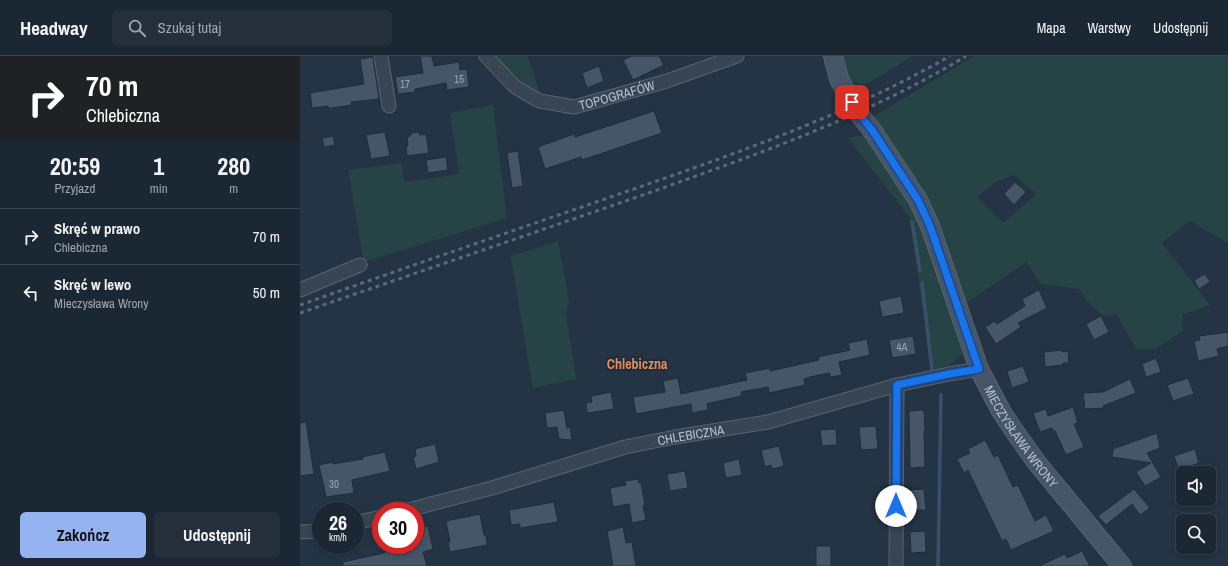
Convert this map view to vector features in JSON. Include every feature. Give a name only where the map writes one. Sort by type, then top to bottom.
[{"type":"street","points":[[381,56],[389,106]]},
{"type":"street","name":"TOPOGRAFÓW","points":[[486,56],[514,86],[532,97],[540,101],[574,107],[667,81],[737,56]]},
{"type":"street","name":"MIECZYSŁAWA WRONY","points":[[833,56],[839,79],[858,113],[872,130],[918,200],[930,226],[979,369],[998,406],[1014,432],[1122,566]]},
{"type":"street","points":[[300,290],[360,266]]},
{"type":"street","name":"CHLEBICZNA","points":[[424,506],[492,488],[625,447],[675,437],[768,422],[897,385],[979,369]]},
{"type":"street","points":[[896,566],[897,385]]},
{"type":"street","points":[[300,532],[312,531]]},
{"type":"green space","points":[[490,56],[528,56],[542,99],[523,87]]},
{"type":"green space","points":[[843,56],[913,56],[865,85],[850,83],[844,65]]},
{"type":"green space","points":[[974,56],[1228,56],[1228,243],[1189,221],[1162,243],[1210,305],[1182,315],[1183,331],[1155,349],[1136,349],[1116,313],[1105,317],[1087,301],[1079,289],[1040,284],[1027,262],[963,305],[945,243],[932,207],[871,118]],"holes":[[[1014,175],[1036,194],[1003,223],[977,197],[996,182]]]},
{"type":"green space","points":[[493,105],[507,218],[364,262],[348,170],[402,163],[404,182],[459,174],[450,113]]},
{"type":"green space","points":[[868,134],[923,222],[965,352],[949,365],[931,371],[910,218],[848,138]]},
{"type":"green space","points":[[558,241],[569,302],[566,312],[576,379],[533,388],[511,256]]},
{"type":"building","points":[[420,56],[432,56],[434,66],[459,62],[460,70],[467,69],[469,87],[447,90],[446,83],[415,89],[415,92],[398,94],[395,77],[423,73]]},
{"type":"building","points":[[632,56],[659,56],[664,65],[633,80],[623,60]]},
{"type":"building","points":[[373,57],[379,99],[351,102],[352,105],[332,108],[328,108],[328,106],[312,108],[310,93],[364,84],[360,59]]},
{"type":"building","points":[[599,66],[604,81],[587,88],[582,73]]},
{"type":"building","points":[[654,111],[662,133],[582,160],[581,157],[545,169],[538,147],[574,134],[575,137]]},
{"type":"building","points":[[385,132],[390,156],[371,159],[366,135]]},
{"type":"building","points":[[418,132],[420,135],[426,134],[429,153],[407,156],[407,137],[412,133]]},
{"type":"building","points":[[333,136],[335,145],[324,147],[322,138]]},
{"type":"building","points":[[518,151],[523,186],[512,188],[507,153]]},
{"type":"building","points":[[446,157],[448,170],[428,173],[426,160]]},
{"type":"building","points":[[1015,182],[1026,192],[1014,205],[1004,194]]},
{"type":"building","points":[[1205,274],[1210,282],[1199,289],[1194,280]]},
{"type":"building","points":[[1039,290],[1047,308],[1018,323],[1021,327],[996,344],[985,327],[995,321],[997,324],[1025,306],[1022,299]]},
{"type":"building","points":[[901,296],[904,313],[882,317],[879,301]]},
{"type":"building","points":[[1101,316],[1109,332],[1094,340],[1086,324]]},
{"type":"building","points":[[1228,332],[1228,346],[1217,349],[1219,356],[1198,361],[1194,341],[1200,340],[1199,336]]},
{"type":"building","points":[[913,336],[916,354],[892,358],[889,340]]},
{"type":"building","points":[[867,339],[870,355],[839,362],[842,375],[831,377],[829,373],[810,377],[804,379],[805,385],[769,393],[768,387],[741,392],[742,396],[707,404],[708,410],[692,413],[691,404],[636,414],[633,397],[665,392],[663,381],[678,378],[681,394],[747,380],[745,373],[770,368],[770,371],[819,360],[818,357],[850,350],[848,343]]},
{"type":"building","points":[[1062,350],[1062,352],[1068,351],[1069,363],[1045,367],[1044,352]]},
{"type":"building","points":[[1156,358],[1161,372],[1146,377],[1142,364]]},
{"type":"building","points":[[1023,366],[1029,382],[1012,388],[1007,371]]},
{"type":"building","points":[[1188,378],[1194,394],[1173,401],[1167,385]]},
{"type":"building","points":[[1130,379],[1136,393],[1103,406],[1104,408],[1085,409],[1083,393],[1103,392]]},
{"type":"building","points":[[611,392],[614,409],[587,413],[586,403],[592,402],[591,396]]},
{"type":"building","points":[[1073,407],[1078,423],[1074,424],[1084,447],[1066,455],[1055,431],[1053,431],[1052,428],[1040,432],[1033,413],[1046,409],[1048,416]]},
{"type":"building","points":[[564,410],[567,428],[570,427],[572,440],[559,439],[557,427],[547,428],[545,413]]},
{"type":"building","points":[[924,410],[925,467],[910,468],[909,411]]},
{"type":"building","points":[[306,422],[314,474],[300,476],[300,423]]},
{"type":"building","points":[[876,426],[878,449],[861,450],[859,427]]},
{"type":"building","points":[[836,429],[837,445],[822,446],[820,430]]},
{"type":"building","points":[[1157,433],[1160,448],[1147,453],[1161,477],[1145,486],[1136,472],[1151,463],[1112,457],[1113,449]]},
{"type":"building","points":[[985,440],[994,457],[998,455],[1013,487],[1018,485],[1035,521],[1046,515],[1054,531],[1011,550],[1006,539],[1002,541],[968,470],[964,473],[957,459],[970,453],[968,449]]},
{"type":"building","points":[[435,444],[439,462],[416,469],[413,457],[416,456],[415,449]]},
{"type":"building","points":[[779,446],[784,466],[772,469],[771,465],[765,467],[761,450]]},
{"type":"building","points":[[1195,449],[1199,463],[1190,466],[1178,466],[1174,456]]},
{"type":"building","points":[[385,452],[390,471],[352,480],[354,493],[326,497],[319,465],[363,459],[362,457]]},
{"type":"building","points":[[739,459],[742,475],[726,478],[723,463]]},
{"type":"building","points":[[685,471],[688,488],[670,491],[667,474]]},
{"type":"building","points":[[638,479],[639,483],[641,483],[646,520],[632,523],[629,504],[613,507],[610,488],[626,485],[625,481]]},
{"type":"building","points":[[924,489],[926,510],[911,510],[909,490]]},
{"type":"building","points":[[1134,489],[1150,508],[1140,515],[1132,504],[1106,525],[1098,516]]},
{"type":"building","points":[[554,502],[558,522],[520,528],[520,524],[511,525],[509,510]]},
{"type":"building","points":[[480,514],[484,535],[486,535],[487,545],[450,552],[448,542],[450,542],[446,521]]},
{"type":"building","points":[[428,526],[433,549],[424,552],[424,527]]},
{"type":"building","points":[[623,527],[626,543],[632,542],[636,566],[613,566],[607,531]]},
{"type":"building","points":[[925,531],[926,552],[911,553],[910,532]]},
{"type":"building","points":[[816,546],[831,546],[831,566],[816,566]]},
{"type":"building","points":[[1082,551],[1090,566],[1039,566],[1065,554],[1067,558]]},
{"type":"building","points":[[379,554],[424,554],[427,566],[343,566],[343,562]]},
{"type":"waterway","points":[[912,222],[920,271]]},
{"type":"waterway","points":[[922,283],[932,370]]},
{"type":"waterway","points":[[938,566],[941,395]]},
{"type":"railway","points":[[300,305],[672,176],[753,146],[833,114],[873,96],[950,56]]},
{"type":"railway","points":[[300,313],[640,196],[807,134],[888,98],[966,56]]},
{"type":"district","name":"Chlebiczna","points":[[637,364]]},
{"type":"route","points":[[852,102],[918,200],[930,226],[979,369],[897,385],[896,506]]}]
